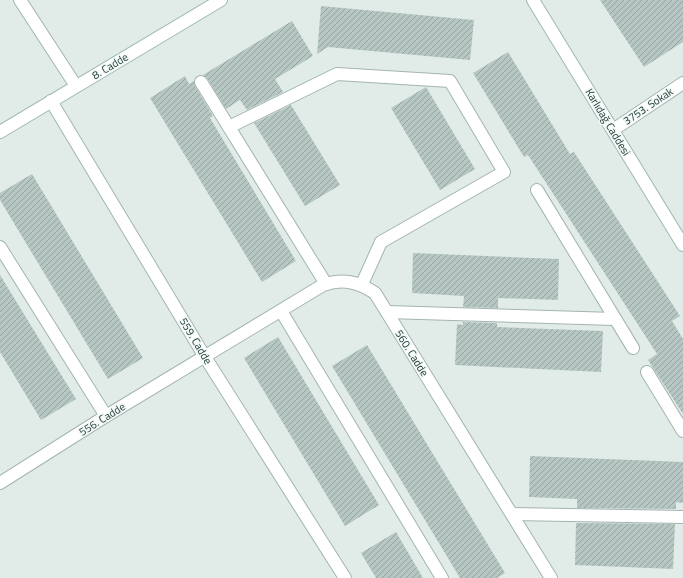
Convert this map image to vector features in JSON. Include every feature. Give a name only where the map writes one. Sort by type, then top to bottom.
[{"type":"street","points":[[20,0],[76,86]]},
{"type":"street","name":"8. Cadde","points":[[0,132],[221,0]]},
{"type":"street","name":"Karlıdağ Caddesi","points":[[534,0],[683,245]]},
{"type":"street","points":[[205,357],[326,284],[349,281],[362,284],[381,242],[504,172],[450,81],[337,74],[229,127]]},
{"type":"street","points":[[201,82],[326,284]]},
{"type":"street","name":"3753. Sokak","points":[[613,130],[683,82]]},
{"type":"street","name":"559. Cadde","points":[[51,101],[205,357],[345,578]]},
{"type":"street","points":[[537,190],[633,348]]},
{"type":"street","points":[[0,247],[106,416]]},
{"type":"street","name":"560. Cadde","points":[[362,284],[375,293],[551,578]]},
{"type":"street","points":[[281,311],[442,578]]},
{"type":"street","points":[[387,312],[615,319]]},
{"type":"street","name":"556. Cadde","points":[[0,483],[106,416],[205,357]]},
{"type":"street","points":[[647,372],[683,431]]},
{"type":"street","points":[[512,514],[683,517]]},
{"type":"building","points":[[600,0],[683,0],[683,42],[644,67]]},
{"type":"building","points":[[321,6],[474,20],[470,60],[328,47],[317,54]]},
{"type":"building","points":[[292,21],[313,56],[275,79],[283,92],[247,110],[240,100],[226,109],[207,78],[203,75]]},
{"type":"building","points":[[508,52],[570,154],[574,152],[680,316],[672,321],[683,339],[683,414],[648,360],[657,354],[528,155],[524,157],[473,73]]},
{"type":"building","points":[[185,76],[189,84],[194,81],[195,86],[213,116],[210,118],[296,261],[262,282],[150,98]]},
{"type":"building","points":[[426,87],[475,169],[440,190],[391,108]]},
{"type":"building","points":[[291,105],[340,185],[305,206],[254,123]]},
{"type":"building","points":[[32,174],[143,358],[108,379],[0,200],[0,193]]},
{"type":"building","points":[[413,253],[559,259],[558,300],[498,298],[498,308],[463,307],[464,296],[412,293]]},
{"type":"building","points":[[0,275],[76,399],[41,420],[0,352]]},
{"type":"building","points":[[463,322],[497,323],[497,327],[603,331],[601,372],[455,365],[457,324],[463,325]]},
{"type":"building","points":[[278,337],[379,505],[345,526],[244,358]]},
{"type":"building","points":[[367,345],[505,573],[497,578],[460,578],[332,366]]},
{"type":"building","points":[[530,456],[683,462],[683,503],[676,502],[676,509],[577,508],[577,499],[529,497]]},
{"type":"building","points":[[576,523],[675,524],[673,569],[575,565]]},
{"type":"building","points":[[396,532],[423,578],[376,578],[361,553]]}]
